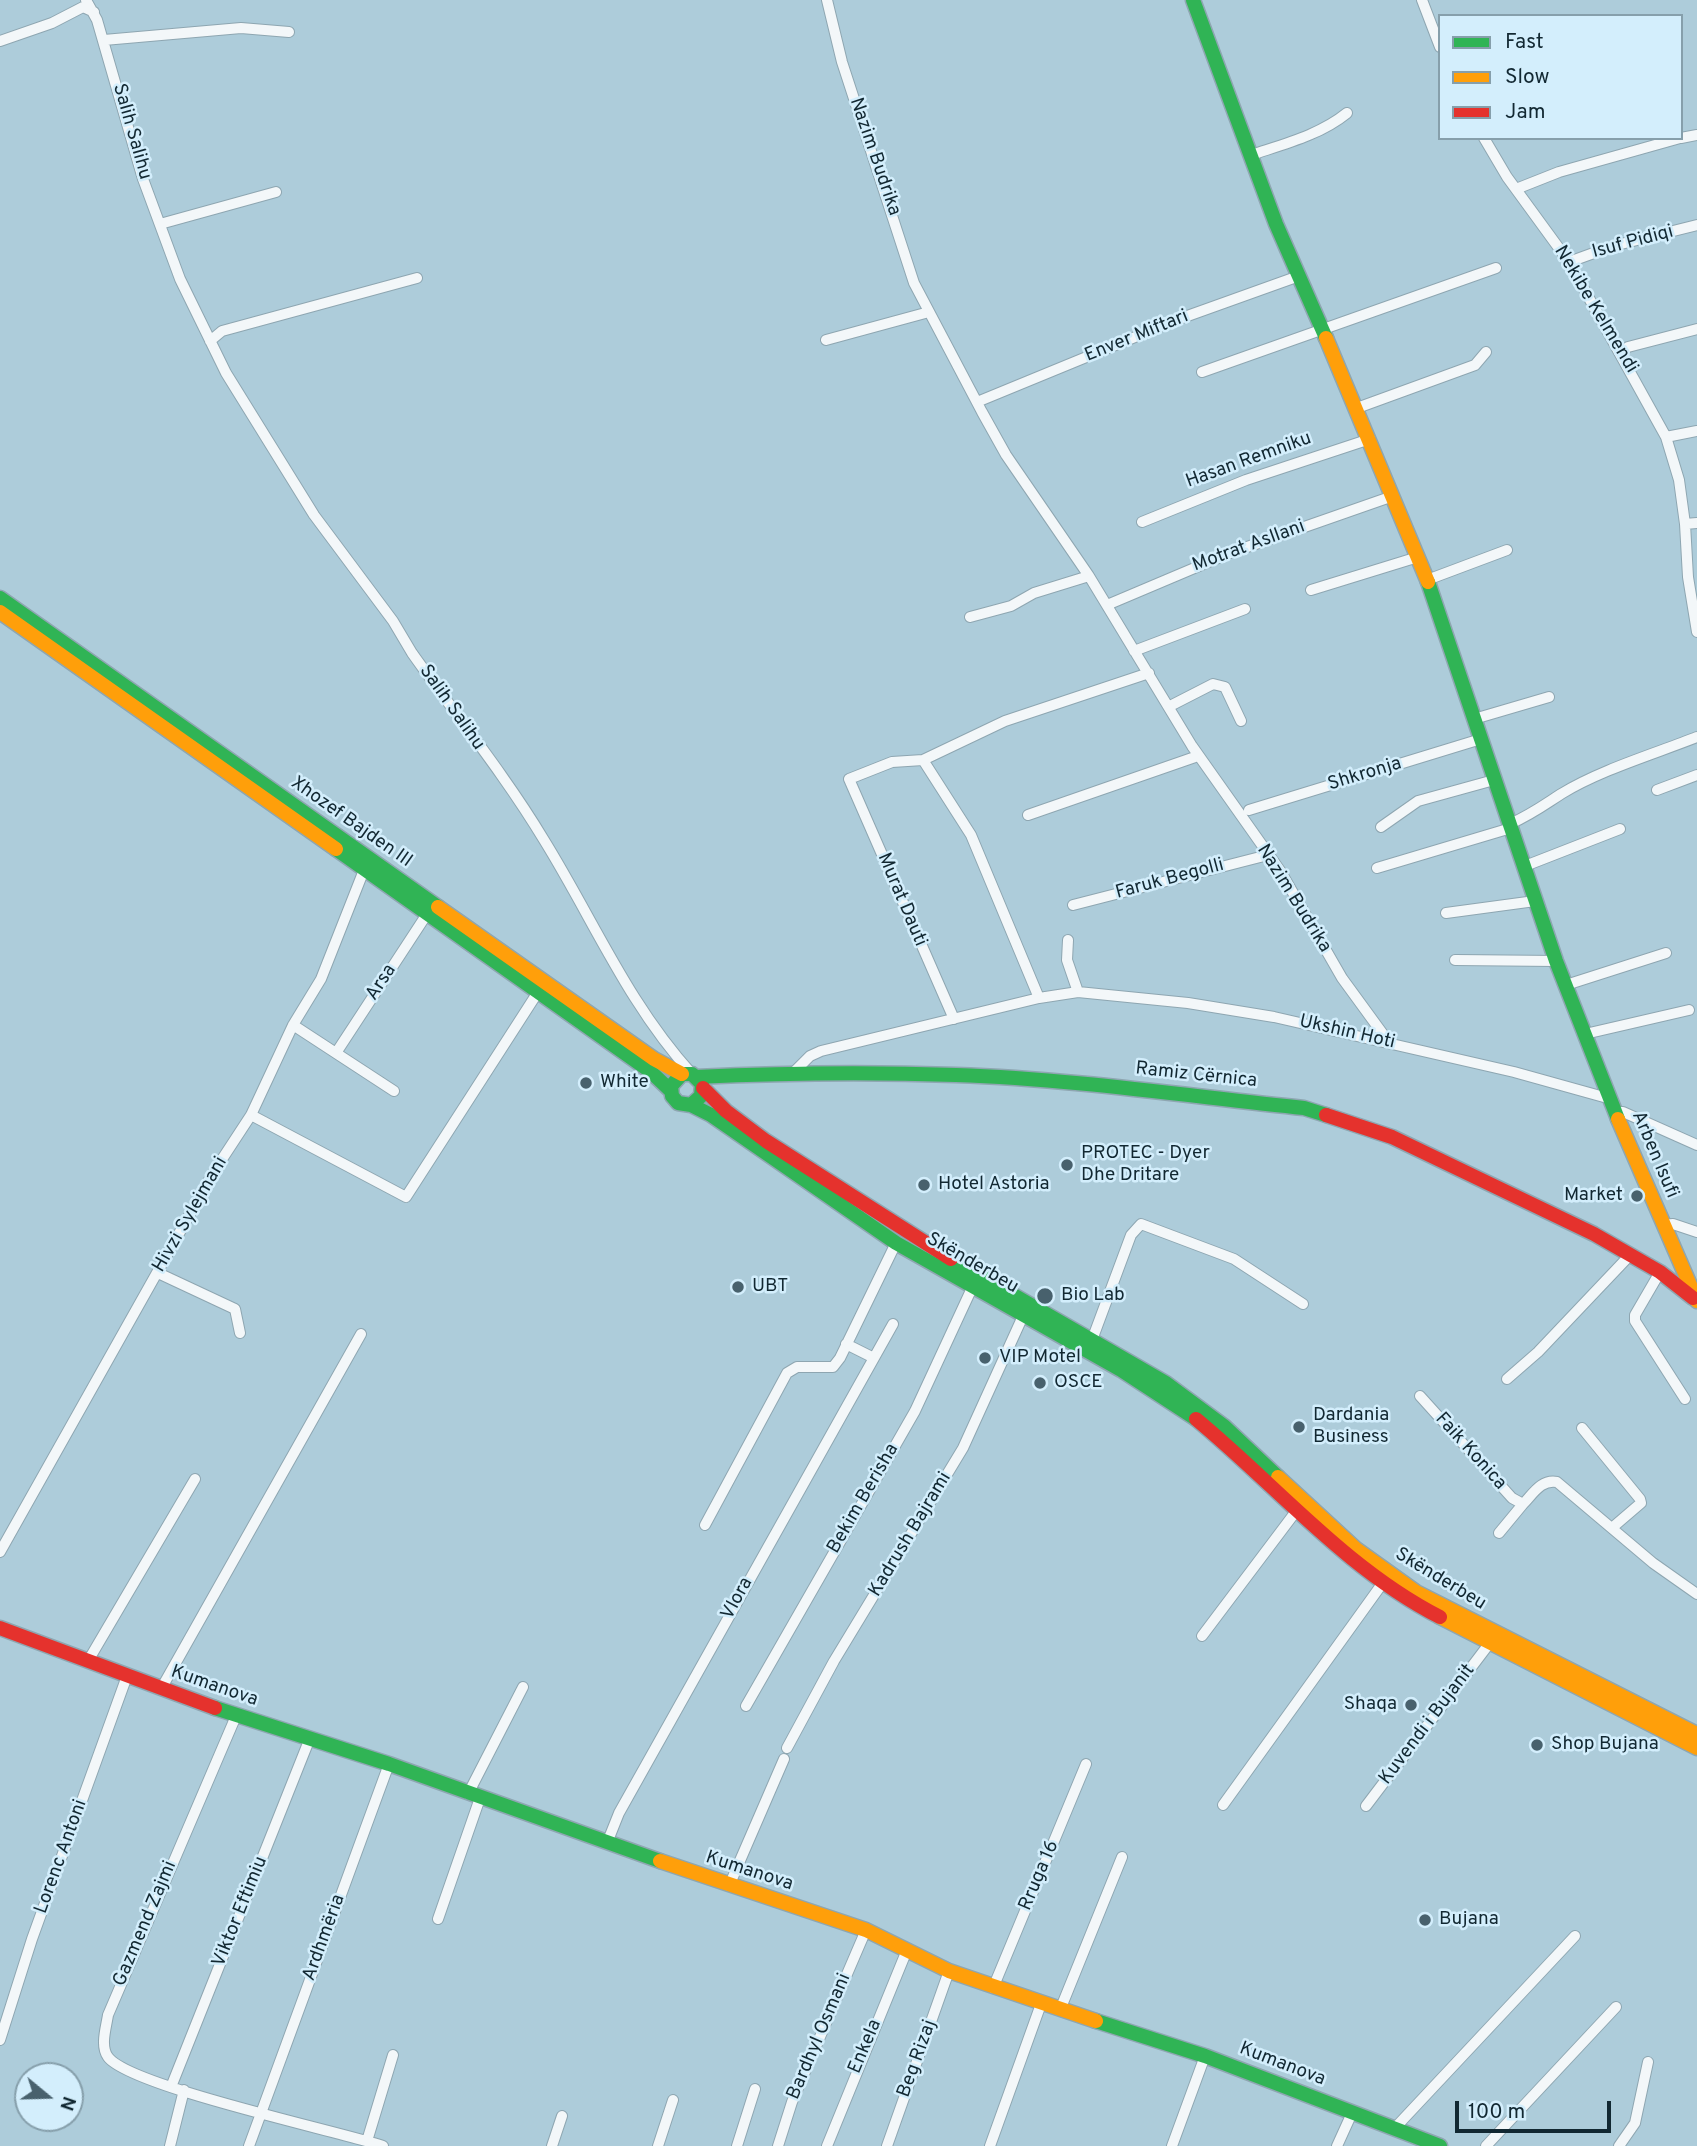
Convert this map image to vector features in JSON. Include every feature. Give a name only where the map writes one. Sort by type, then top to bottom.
[{"type":"main road","points":[[1193,0],[1299,276],[1357,408],[1427,580],[1556,961],[1613,1106]]},
{"type":"main road","name":"Xhozef Bajden III","points":[[0,598],[642,1051],[700,1089],[678,1103],[671,1091],[650,1071],[0,612]]},
{"type":"main road","name":"Ramiz Cërnica","points":[[700,1089],[725,1076],[895,1073],[1050,1081],[1304,1108],[1392,1137],[1631,1254],[1660,1272],[1697,1301]]},
{"type":"main road","points":[[671,1091],[673,1081],[700,1089],[725,1076]]},
{"type":"main road","name":"Skënderbeu","points":[[700,1089],[711,1115],[896,1243],[1121,1370],[1191,1415],[1249,1462],[1297,1510],[1382,1584],[1489,1644],[1697,1748]]},
{"type":"main road","name":"Skënderbeu","points":[[700,1089],[786,1154],[902,1233],[1092,1340],[1198,1405],[1257,1453],[1355,1548],[1406,1586],[1451,1612],[1697,1734]]},
{"type":"main road","name":"Arben Isufi","points":[[1613,1106],[1697,1301]]},
{"type":"main road","name":"Kumanova","points":[[0,1628],[236,1716],[389,1764],[729,1886],[866,1930],[950,1971],[993,1988],[1205,2056],[1440,2146]]},
{"type":"street","name":"Salih Salihu","points":[[86,0],[94,12],[104,40],[143,179],[180,279],[226,373],[314,515],[393,621],[412,653],[530,819],[617,971],[656,1031],[700,1089]]},
{"type":"street","name":"Nazim Budrika","points":[[827,0],[842,62],[915,283],[977,402],[1006,455],[1089,576],[1198,756],[1268,855],[1342,978],[1388,1041]]},
{"type":"street","points":[[1425,2],[1438,41]]},
{"type":"street","points":[[0,41],[52,23],[83,7],[94,12]]},
{"type":"street","points":[[104,40],[241,28],[289,32]]},
{"type":"street","points":[[1251,155],[1296,140],[1335,122],[1347,113]]},
{"type":"street","name":"Nekibe Kelmendi","points":[[1485,140],[1516,189],[1569,262],[1666,437],[1679,480],[1688,577],[1697,632]]},
{"type":"street","points":[[1516,189],[1568,169],[1674,140]]},
{"type":"street","points":[[160,224],[276,192]]},
{"type":"street","name":"Isuf Pidiqi","points":[[1569,262],[1613,246],[1697,225]]},
{"type":"street","points":[[1202,372],[1496,268]]},
{"type":"street","name":"Enver Miftari","points":[[977,402],[1179,319],[1299,276]]},
{"type":"street","points":[[210,341],[222,331],[416,278]]},
{"type":"street","points":[[826,340],[929,312]]},
{"type":"street","points":[[1621,352],[1697,329]]},
{"type":"street","points":[[1357,408],[1475,365],[1486,352]]},
{"type":"street","points":[[1666,437],[1697,431]]},
{"type":"street","name":"Hasan Remniku","points":[[1142,522],[1246,480],[1370,439]]},
{"type":"street","name":"Motrat Asllani","points":[[1107,605],[1230,553],[1394,496]]},
{"type":"street","points":[[1685,524],[1697,523]]},
{"type":"street","points":[[1427,580],[1507,550]]},
{"type":"street","points":[[1311,590],[1418,557]]},
{"type":"street","points":[[970,617],[1011,606],[1034,593],[1089,576]]},
{"type":"street","points":[[1134,651],[1245,609]]},
{"type":"street","points":[[1039,998],[971,835],[923,760],[1005,721],[1149,673]]},
{"type":"street","points":[[1170,706],[1213,684],[1225,687],[1241,721]]},
{"type":"street","points":[[1474,719],[1549,697]]},
{"type":"street","points":[[1377,868],[1510,826],[1541,810],[1561,794],[1697,737]]},
{"type":"street","name":"Shkronja","points":[[1249,810],[1481,739]]},
{"type":"street","points":[[1028,815],[1198,756]]},
{"type":"street","name":"Murat Dauti","points":[[923,760],[892,762],[850,777],[848,782],[954,1019]]},
{"type":"street","points":[[1657,790],[1697,775]]},
{"type":"street","points":[[1381,827],[1418,801],[1494,780]]},
{"type":"street","points":[[1525,866],[1620,829]]},
{"type":"street","name":"Faruk Begolli","points":[[1073,905],[1268,855]]},
{"type":"street","name":"Hivzi Sylejmani","points":[[0,1552],[213,1173],[251,1115],[293,1026],[321,979],[364,870]]},
{"type":"street","points":[[1446,913],[1535,901]]},
{"type":"street","name":"Arsa","points":[[337,1053],[427,914]]},
{"type":"street","points":[[1068,940],[1067,960],[1078,992]]},
{"type":"street","points":[[1566,985],[1667,953]]},
{"type":"street","points":[[1455,960],[1556,961]]},
{"type":"street","points":[[251,1115],[406,1198],[538,992]]},
{"type":"street","name":"Ukshin Hoti","points":[[793,1073],[810,1056],[821,1051],[1039,998],[1078,992],[1225,1009],[1388,1041],[1613,1106],[1697,1145]]},
{"type":"street","points":[[1585,1034],[1689,1010]]},
{"type":"street","points":[[293,1026],[394,1091]]},
{"type":"street","points":[[1092,1340],[1130,1235],[1141,1224],[1234,1259],[1303,1304]]},
{"type":"street","points":[[1663,1225],[1697,1232]]},
{"type":"street","points":[[705,1525],[787,1373],[797,1367],[833,1367],[896,1243]]},
{"type":"street","points":[[1507,1378],[1538,1352],[1631,1254]]},
{"type":"street","points":[[1660,1272],[1635,1315],[1635,1321],[1685,1399]]},
{"type":"street","points":[[158,1273],[235,1309],[240,1333]]},
{"type":"street","name":"Bekim Berisha","points":[[746,1706],[915,1411],[972,1287]]},
{"type":"street","name":"Kadrush Bajrami","points":[[729,1886],[786,1753],[834,1661],[963,1448],[1023,1316]]},
{"type":"street","name":"Vlora","points":[[607,1843],[619,1812],[893,1324]]},
{"type":"street","points":[[161,1689],[360,1335]]},
{"type":"street","points":[[846,1344],[874,1357]]},
{"type":"street","name":"Faik Konica","points":[[1420,1396],[1497,1482],[1523,1504]]},
{"type":"street","points":[[1582,1428],[1640,1499],[1641,1503],[1633,1512],[1613,1527]]},
{"type":"street","points":[[88,1661],[195,1479]]},
{"type":"street","name":"Faik Konica","points":[[1499,1533],[1541,1485],[1549,1480],[1557,1482],[1653,1563],[1697,1594]]},
{"type":"street","points":[[1202,1636],[1297,1510]]},
{"type":"street","name":"Skënderbeu","points":[[1223,1805],[1382,1584]]},
{"type":"street","name":"Kuvendi i Bujanit","points":[[1366,1806],[1489,1644]]},
{"type":"street","name":"Lorenc Antoni","points":[[0,2040],[32,1939],[127,1676]]},
{"type":"street","points":[[438,1919],[474,1796],[523,1687]]},
{"type":"street","name":"Gazmend Zajmi","points":[[236,1716],[108,2015],[104,2047],[106,2055],[121,2068],[172,2087],[383,2146]]},
{"type":"street","name":"Viktor Eftimiu","points":[[172,2087],[310,1738]]},
{"type":"street","name":"Ardhmëria","points":[[261,2112],[389,1764]]},
{"type":"street","name":"Rruga 16","points":[[993,1988],[1086,1764]]},
{"type":"street","points":[[1060,2010],[1122,1857]]},
{"type":"street","name":"Bardhyl Osmani","points":[[778,2146],[792,2102],[866,1930]]},
{"type":"street","points":[[1394,2129],[1575,1936]]},
{"type":"street","name":"Enkela","points":[[827,2146],[907,1950]]},
{"type":"street","name":"Beg Rizaj","points":[[887,2146],[950,1971]]},
{"type":"street","points":[[990,2146],[1041,2004]]},
{"type":"street","points":[[1486,2146],[1616,2007]]},
{"type":"street","points":[[367,2141],[393,2055]]},
{"type":"street","points":[[1172,2146],[1205,2056]]},
{"type":"street","points":[[1619,2146],[1635,2123],[1648,2062]]},
{"type":"street","points":[[737,2146],[755,2089]]},
{"type":"street","points":[[170,2146],[184,2090]]},
{"type":"street","points":[[658,2146],[673,2100]]},
{"type":"street","points":[[249,2146],[261,2112]]},
{"type":"street","points":[[1337,2146],[1352,2113]]},
{"type":"street","points":[[552,2146],[562,2116]]},
{"type":"traffic: fast","points":[[1193,0],[1276,224],[1326,338]]},
{"type":"traffic: fast","points":[[1428,582],[1556,961],[1618,1119]]},
{"type":"traffic: fast","points":[[0,598],[438,907]]},
{"type":"traffic: fast","points":[[336,849],[650,1071],[671,1091]]},
{"type":"traffic: fast","points":[[696,1077],[858,1073],[1000,1077],[1304,1108],[1326,1115]]},
{"type":"traffic: fast","points":[[691,1105],[701,1096],[702,1084],[692,1074],[682,1074],[671,1086],[672,1096],[678,1103],[691,1105],[711,1115],[896,1243],[1121,1370],[1196,1419]]},
{"type":"traffic: fast","points":[[951,1259],[1166,1383],[1224,1426],[1278,1477]]},
{"type":"traffic: fast","points":[[215,1708],[389,1764],[660,1861]]},
{"type":"traffic: fast","points":[[1096,2021],[1205,2056],[1440,2146]]},
{"type":"traffic: slow","points":[[1326,338],[1428,582]]},
{"type":"traffic: slow","points":[[0,612],[336,849]]},
{"type":"traffic: slow","points":[[438,907],[654,1059],[682,1074]]},
{"type":"traffic: slow","points":[[1618,1119],[1697,1301]]},
{"type":"traffic: slow","points":[[1278,1477],[1356,1549],[1416,1592],[1697,1734]]},
{"type":"traffic: slow","points":[[1440,1617],[1697,1748]]},
{"type":"traffic: slow","points":[[660,1861],[866,1930],[949,1971],[1096,2021]]},
{"type":"traffic: jam","points":[[703,1088],[726,1111],[766,1141],[951,1259]]},
{"type":"traffic: jam","points":[[1326,1115],[1392,1137],[1594,1234],[1660,1272],[1693,1298]]},
{"type":"traffic: jam","points":[[1196,1419],[1343,1551],[1406,1597],[1440,1617]]},
{"type":"traffic: jam","points":[[0,1628],[215,1708]]},
{"type":"place","name":"White","points":[[586,1083]]},
{"type":"place","name":"PROTEC - Dyer Dhe Dritare","points":[[1067,1165]]},
{"type":"place","name":"Hotel Astoria","points":[[924,1185]]},
{"type":"place","name":"Market","points":[[1637,1196]]},
{"type":"place","name":"UBT","points":[[738,1287]]},
{"type":"place","name":"Bio Lab","points":[[1045,1296]]},
{"type":"place","name":"VIP Motel","points":[[985,1358]]},
{"type":"place","name":"OSCE","points":[[1040,1383]]},
{"type":"place","name":"Dardania Business","points":[[1299,1427]]},
{"type":"place","name":"Shaqa","points":[[1411,1705]]},
{"type":"place","name":"Shop Bujana","points":[[1537,1745]]},
{"type":"place","name":"Bujana","points":[[1425,1920]]}]
